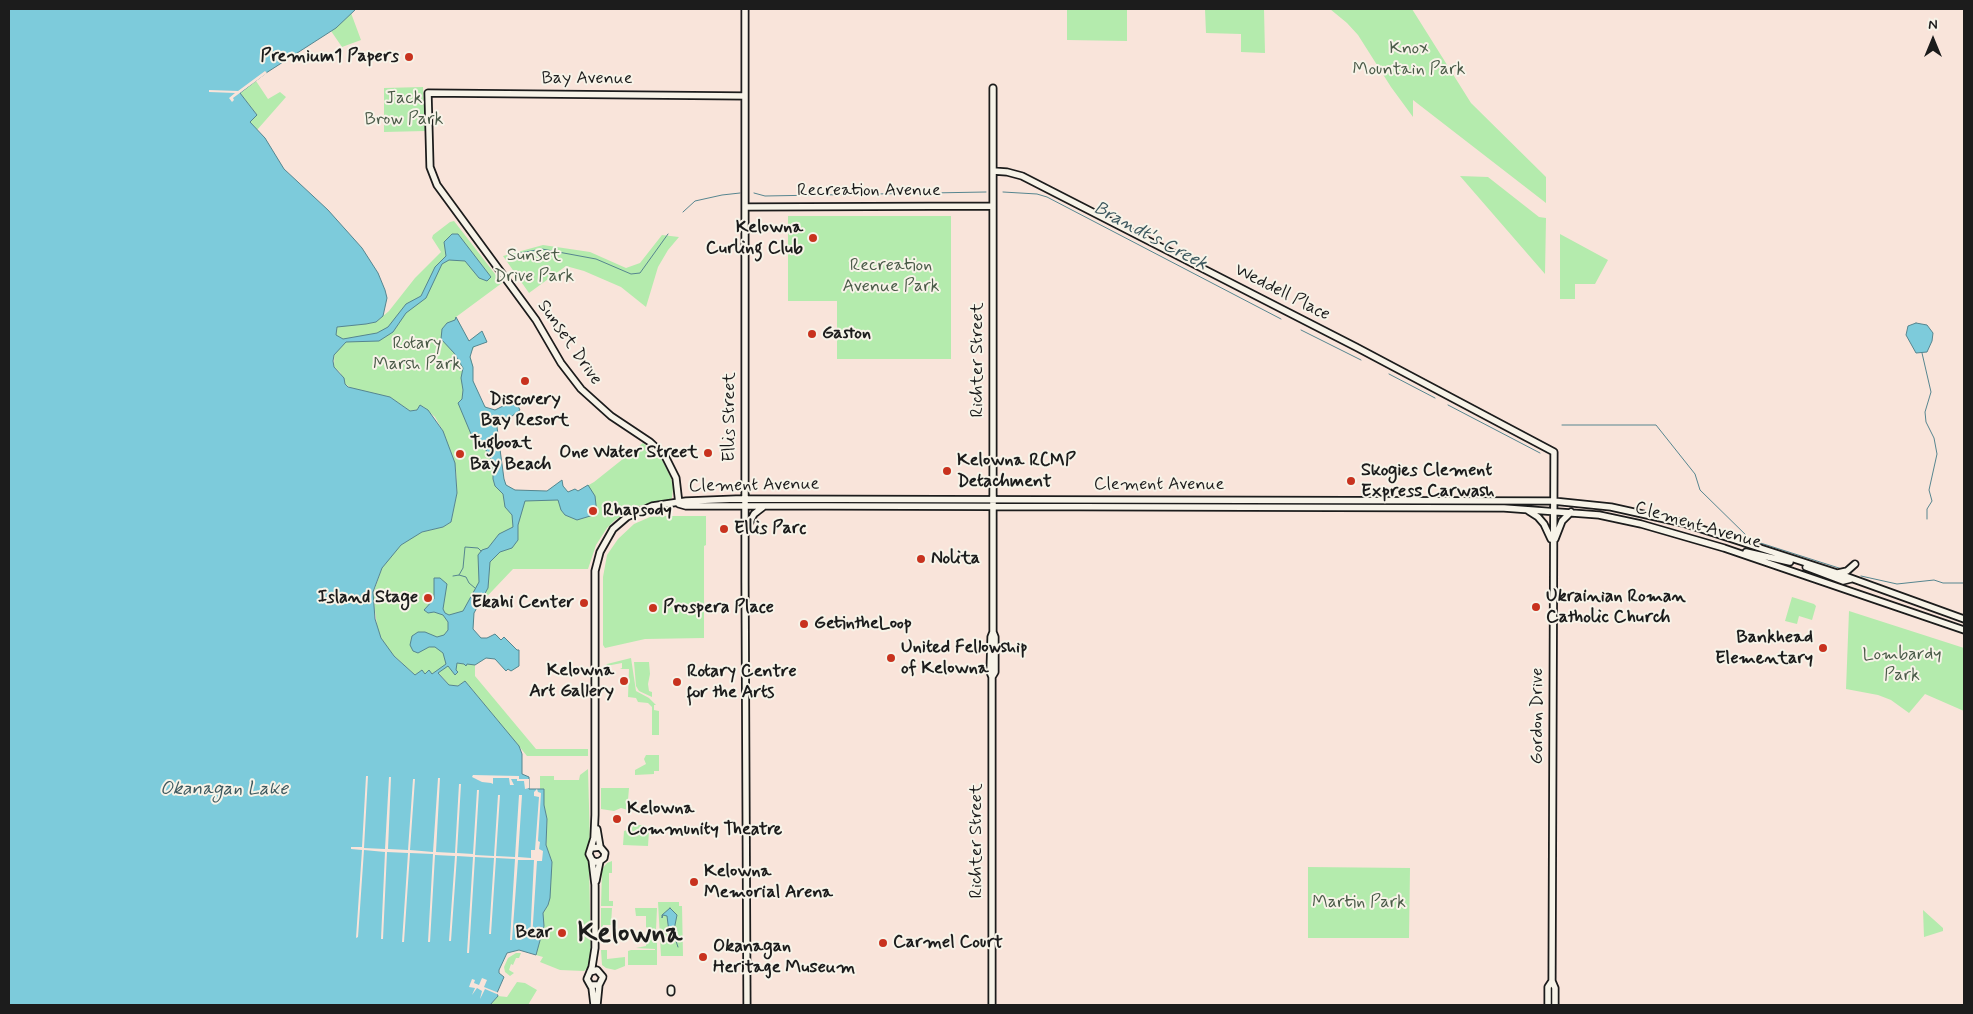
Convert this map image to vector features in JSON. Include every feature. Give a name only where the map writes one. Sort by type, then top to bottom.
[{"type":"main road","name":"Ellis Street","points":[[746,9],[744,367],[747,1005]]},
{"type":"main road","name":"Richter Street","points":[[992,1005],[992,676],[990,672],[991,637],[993,632],[993,88]]},
{"type":"main road","name":"Bay Avenue","points":[[428,93],[745,96]]},
{"type":"main road","name":"Sunset Drive","points":[[428,93],[431,171],[437,186],[536,320],[561,363],[581,389],[611,416],[650,442],[665,456],[675,474],[679,504]]},
{"type":"main road","name":"Weddell Place","points":[[993,171],[1011,172],[1022,176],[1356,347],[1554,452]]},
{"type":"main road","name":"Recreation Avenue","points":[[746,207],[993,206]]},
{"type":"main road","name":"Gordon Drive","points":[[1554,452],[1552,981],[1555,988],[1555,1005]]},
{"type":"main road","name":"Clement Avenue","points":[[595,815],[594,577],[602,547],[610,534],[627,517],[652,506],[992,499],[1553,501],[1611,507],[1684,523],[1834,572],[1964,619]]},
{"type":"main road","name":"Clement Avenue","points":[[1412,508],[1417,505],[1449,504],[1474,500]]},
{"type":"main road","name":"Clement Avenue","points":[[746,503],[766,506],[1553,510],[1599,515],[1641,524],[1724,548],[1964,630]]},
{"type":"main road","points":[[745,531],[754,514],[760,508],[766,506]]},
{"type":"main road","points":[[1526,509],[1538,517],[1544,524],[1553,543]]},
{"type":"main road","points":[[1553,543],[1562,522],[1571,512]]},
{"type":"main road","points":[[1724,548],[1775,558],[1843,581],[1851,579],[1855,564],[1847,571],[1834,572]]},
{"type":"main road","points":[[595,815],[600,847],[605,854],[604,858],[600,861],[595,885]]},
{"type":"main road","points":[[595,815],[592,848],[589,854],[592,860],[595,885],[595,948],[587,978],[591,985],[596,1005]]},
{"type":"main road","points":[[592,848],[600,847]]},
{"type":"main road","points":[[592,860],[600,861]]},
{"type":"main road","points":[[595,948],[600,972],[603,977],[599,984],[596,1005]]},
{"type":"main road","points":[[590,972],[594,970],[600,972]]},
{"type":"main road","name":"Gordon Drive","points":[[1548,1005],[1548,987],[1552,981]]},
{"type":"main road","points":[[591,985],[599,984]]},
{"type":"green space","points":[[1067,9],[1127,9],[1127,41],[1067,40]]},
{"type":"green space","points":[[1205,9],[1264,9],[1265,53],[1241,52],[1241,34],[1206,33]]},
{"type":"green space","name":"Knox Mountain Park","points":[[1330,9],[1412,9],[1471,103],[1546,177],[1546,203],[1413,100],[1413,117],[1391,87],[1358,35]]},
{"type":"green space","points":[[351,13],[361,40],[342,47],[331,31]]},
{"type":"green space","points":[[256,81],[268,99],[280,92],[286,97],[257,130],[250,122],[257,115],[240,93]]},
{"type":"green space","name":"Jack Brow Park","points":[[423,87],[425,131],[384,132],[384,88]]},
{"type":"green space","points":[[1460,176],[1488,177],[1539,217],[1546,218],[1545,274]]},
{"type":"green space","name":"Recreation Avenue Park","points":[[788,216],[951,216],[951,359],[837,359],[837,301],[788,301]]},
{"type":"green space","name":"Rotary Marsh Park","points":[[454,221],[502,283],[456,317],[469,341],[482,331],[487,342],[475,346],[470,354],[473,367],[473,381],[483,404],[488,409],[495,410],[515,400],[520,410],[508,419],[500,422],[497,427],[506,485],[515,490],[547,491],[562,480],[563,486],[568,492],[575,489],[578,491],[594,482],[643,443],[662,460],[671,478],[672,498],[667,501],[638,506],[615,520],[607,528],[596,545],[588,569],[513,569],[476,608],[474,613],[473,629],[478,636],[484,639],[497,635],[501,640],[504,637],[519,650],[519,666],[511,671],[508,669],[506,671],[495,659],[486,658],[475,664],[475,676],[536,749],[588,749],[588,756],[527,756],[465,681],[458,686],[449,685],[437,671],[432,674],[415,675],[390,652],[381,638],[377,626],[373,594],[382,568],[393,552],[408,539],[422,532],[443,527],[451,522],[457,493],[456,469],[443,431],[435,417],[424,407],[420,405],[417,410],[410,411],[390,397],[353,389],[345,384],[340,372],[334,367],[335,331],[337,327],[342,325],[376,322],[389,311],[415,278],[441,252],[432,238],[433,235]]},
{"type":"green space","points":[[1560,234],[1608,260],[1595,284],[1575,284],[1575,299],[1560,299]]},
{"type":"green space","name":"Sunset Drive Park","points":[[662,235],[679,237],[668,250],[658,267],[646,307],[621,287],[584,271],[566,266],[529,293],[503,256],[543,245],[590,252],[626,268],[640,263]]},
{"type":"green space","name":"Prospera Place","points":[[706,516],[706,545],[704,546],[704,638],[645,639],[605,648],[603,645],[603,577],[607,555],[618,539],[634,524],[650,517]]},
{"type":"green space","points":[[1792,597],[1816,606],[1812,620],[1799,616],[1797,624],[1785,621]]},
{"type":"green space","name":"Lombardy Park","points":[[1849,611],[1964,648],[1964,711],[1925,694],[1909,713],[1891,700],[1878,695],[1846,689]]},
{"type":"green space","points":[[631,658],[636,691],[649,698],[656,705],[654,705],[654,710],[659,711],[659,735],[652,735],[652,707],[648,703],[638,702],[636,698],[628,697],[629,669],[620,669],[622,668],[622,663],[606,666],[607,664]]},
{"type":"green space","points":[[634,662],[649,662],[650,674],[648,684],[652,697],[639,691],[636,686]]},
{"type":"green space","points":[[646,755],[659,755],[659,771],[654,771],[654,774],[635,775],[635,770],[646,764],[644,759]]},
{"type":"green space","points":[[588,769],[590,844],[586,853],[589,863],[591,965],[584,971],[560,970],[540,962],[543,957],[536,955],[544,926],[543,913],[548,905],[552,862],[546,845],[547,819],[544,805],[544,789],[540,789],[540,776],[554,776],[554,780],[579,780],[580,775]]},
{"type":"green space","points":[[601,788],[629,788],[628,800],[631,804],[631,811],[621,808],[614,811],[601,809]]},
{"type":"green space","points":[[642,825],[643,829],[649,831],[648,846],[623,845],[624,831],[631,829],[631,826]]},
{"type":"green space","points":[[612,861],[612,873],[609,873],[609,901],[613,901],[613,906],[601,906],[602,869],[607,863]]},
{"type":"green space","name":"Martin Park","points":[[1308,867],[1410,868],[1409,938],[1308,938]]},
{"type":"green space","points":[[658,902],[679,902],[679,906],[682,906],[683,956],[661,956]]},
{"type":"green space","points":[[601,908],[612,908],[611,925],[603,925],[603,930],[601,930]]},
{"type":"green space","points":[[635,908],[657,908],[656,930],[652,931],[646,927],[646,916],[636,916]]},
{"type":"green space","points":[[1923,910],[1943,928],[1943,931],[1924,937]]},
{"type":"green space","points":[[652,938],[657,941],[657,965],[628,965],[628,951],[655,950],[636,948],[646,946],[646,940],[651,940]]},
{"type":"green space","points":[[601,950],[607,950],[607,959],[625,957],[625,966],[615,970],[606,968],[602,965]]},
{"type":"green space","points":[[516,953],[521,953],[513,965],[511,964],[509,970],[514,973],[510,976],[505,972],[504,967],[508,958]]},
{"type":"green space","points":[[517,982],[525,983],[537,990],[528,1005],[490,1005],[498,996],[507,997]]},
{"type":"water","name":"Okanagan Lake","points":[[9,9],[356,9],[336,28],[266,73],[240,93],[257,115],[250,122],[265,138],[284,169],[328,210],[362,248],[378,273],[385,290],[387,298],[383,316],[376,322],[337,327],[336,335],[343,339],[377,333],[388,327],[406,304],[421,296],[435,267],[446,256],[444,242],[452,234],[458,234],[491,277],[487,281],[479,278],[465,261],[449,260],[442,264],[426,298],[406,313],[393,332],[379,341],[346,342],[334,355],[333,361],[334,367],[344,378],[345,384],[348,387],[390,397],[410,411],[417,410],[420,405],[428,410],[443,431],[455,463],[457,493],[451,522],[443,527],[422,532],[401,545],[382,568],[373,592],[375,619],[381,638],[394,656],[415,675],[422,670],[425,674],[429,670],[432,674],[446,664],[443,653],[435,647],[429,647],[418,653],[413,651],[410,645],[412,636],[418,632],[425,632],[437,637],[444,635],[448,630],[448,622],[443,615],[434,612],[428,613],[424,610],[434,599],[434,578],[440,578],[447,584],[443,609],[445,613],[449,615],[463,611],[479,582],[478,555],[482,550],[488,548],[499,534],[513,527],[512,515],[505,507],[503,494],[495,486],[493,466],[489,455],[486,450],[476,446],[458,403],[462,399],[461,378],[463,368],[454,353],[441,339],[442,329],[447,323],[455,320],[456,317],[469,341],[482,331],[487,342],[473,347],[470,357],[473,367],[473,381],[485,407],[495,410],[515,400],[520,410],[508,419],[500,422],[497,427],[506,485],[515,490],[547,491],[562,480],[563,486],[568,492],[575,489],[578,491],[588,485],[595,496],[597,514],[577,520],[565,515],[561,510],[558,500],[525,501],[518,525],[518,540],[512,548],[500,552],[490,562],[488,588],[474,613],[473,629],[481,638],[487,638],[495,634],[501,640],[504,637],[519,650],[519,666],[511,671],[508,669],[506,671],[495,659],[486,658],[475,665],[467,664],[466,666],[457,663],[456,670],[458,672],[455,675],[448,666],[438,673],[449,685],[458,686],[465,681],[519,746],[522,754],[522,774],[529,777],[529,789],[544,789],[544,805],[547,819],[546,845],[552,862],[550,898],[543,913],[544,926],[536,955],[519,950],[507,953],[499,970],[499,973],[504,977],[497,993],[498,996],[490,1005],[9,1005]]},
{"type":"water","points":[[1916,323],[1927,325],[1933,333],[1927,352],[1916,353],[1906,335],[1908,326]]},
{"type":"water","points":[[670,908],[677,915],[673,935],[669,932],[667,916],[663,915],[662,918],[662,915]]},
{"type":"pier","points":[[265,71],[267,73],[233,98],[232,102],[229,98],[235,93],[209,92],[209,90],[238,91]]},
{"type":"pier","points":[[473,775],[519,776],[519,779],[529,779],[529,788],[525,789],[524,781],[517,781],[517,779],[511,779],[514,785],[510,785],[509,778],[493,778],[493,784],[482,782],[472,777]]},
{"type":"pier","points":[[366,776],[368,776],[364,848],[385,849],[389,777],[391,777],[388,849],[408,850],[413,779],[415,779],[410,850],[433,852],[438,778],[440,778],[436,852],[455,853],[459,784],[461,784],[457,853],[473,854],[477,790],[479,790],[475,855],[494,856],[498,795],[500,795],[496,856],[515,857],[519,795],[522,795],[518,857],[531,858],[531,850],[535,850],[539,797],[534,796],[534,792],[537,789],[541,793],[538,841],[540,842],[539,849],[543,851],[542,861],[537,861],[532,939],[530,939],[534,860],[518,860],[512,940],[510,940],[515,859],[496,858],[491,934],[489,934],[494,858],[475,857],[469,953],[467,953],[473,857],[457,856],[451,941],[449,941],[455,856],[435,855],[430,942],[428,942],[433,854],[410,853],[404,942],[402,942],[408,853],[387,852],[383,939],[381,939],[385,852],[364,850],[358,937],[356,938],[362,850],[351,849],[351,847],[362,847]]},
{"type":"pier","points":[[482,978],[487,980],[484,987],[499,993],[499,995],[485,989],[480,999],[482,991],[477,988],[472,995],[475,988],[469,987],[472,979],[475,980],[474,983],[479,985]]},
{"type":"waterway","name":"Brandt's Creek","points":[[754,193],[765,196],[986,192]]},
{"type":"waterway","name":"Brandt's Creek","points":[[1003,192],[1037,194],[1047,197],[1281,319]]},
{"type":"waterway","name":"Brandt's Creek","points":[[683,212],[695,201],[740,193]]},
{"type":"waterway","name":"Brandt's Creek","points":[[511,261],[520,253],[542,249],[596,259],[631,274],[640,273],[668,234]]},
{"type":"waterway","name":"Brandt's Creek","points":[[1301,330],[1361,360]]},
{"type":"waterway","points":[[1922,353],[1931,392],[1925,412],[1926,422],[1934,438],[1937,454],[1929,490],[1932,501],[1927,509],[1927,519]]},
{"type":"waterway","name":"Brandt's Creek","points":[[1389,374],[1435,398]]},
{"type":"waterway","name":"Brandt's Creek","points":[[1448,405],[1540,453]]},
{"type":"waterway","name":"Brandt's Creek","points":[[1562,425],[1656,425],[1695,474],[1700,490],[1751,540],[1842,569]]},
{"type":"waterway","points":[[459,575],[463,568],[465,547],[478,548],[481,551]]},
{"type":"waterway","points":[[453,576],[466,577],[475,588]]},
{"type":"waterway","name":"Brandt's Creek","points":[[1861,576],[1897,584],[1934,580],[1943,583],[1964,583]]},
{"type":"waterway","points":[[674,935],[678,947]]},
{"type":"place","name":"Premium1 Papers","points":[[409,57]]},
{"type":"place","name":"Kelowna Curling Club","points":[[813,238]]},
{"type":"place","name":"Gaston","points":[[812,334]]},
{"type":"place","name":"Discovery Bay Resort","points":[[525,381]]},
{"type":"place","name":"One Water Street","points":[[708,453]]},
{"type":"place","name":"Tugboat Bay Beach","points":[[460,454]]},
{"type":"place","name":"Kelowna RCMP Detachment","points":[[947,471]]},
{"type":"place","name":"Skogies Clement Express Carwash","points":[[1351,481]]},
{"type":"place","name":"Rhapsody","points":[[593,511]]},
{"type":"place","name":"Ellis Parc","points":[[724,529]]},
{"type":"place","name":"Nolita","points":[[921,559]]},
{"type":"place","name":"Island Stage","points":[[428,598]]},
{"type":"place","name":"Ekahi Center","points":[[584,603]]},
{"type":"place","name":"Ukrainian Roman Catholic Church","points":[[1536,607]]},
{"type":"place","name":"Prospera Place","points":[[653,608]]},
{"type":"place","name":"GetintheLoop","points":[[804,624]]},
{"type":"place","name":"Bankhead Elementary","points":[[1823,648]]},
{"type":"place","name":"United Fellowship of Kelowna","points":[[891,658]]},
{"type":"place","name":"Kelowna Art Gallery","points":[[624,681]]},
{"type":"place","name":"Rotary Centre for the Arts","points":[[677,682]]},
{"type":"place","name":"Kelowna Community Theatre","points":[[617,819]]},
{"type":"place","name":"Kelowna Memorial Arena","points":[[694,882]]},
{"type":"place","name":"Bear","points":[[562,933]]},
{"type":"place","name":"Carmel Court","points":[[883,943]]},
{"type":"place","name":"Okanagan Heritage Museum","points":[[703,957]]},
{"type":"district","name":"Kelowna","points":[[630,935]]}]
